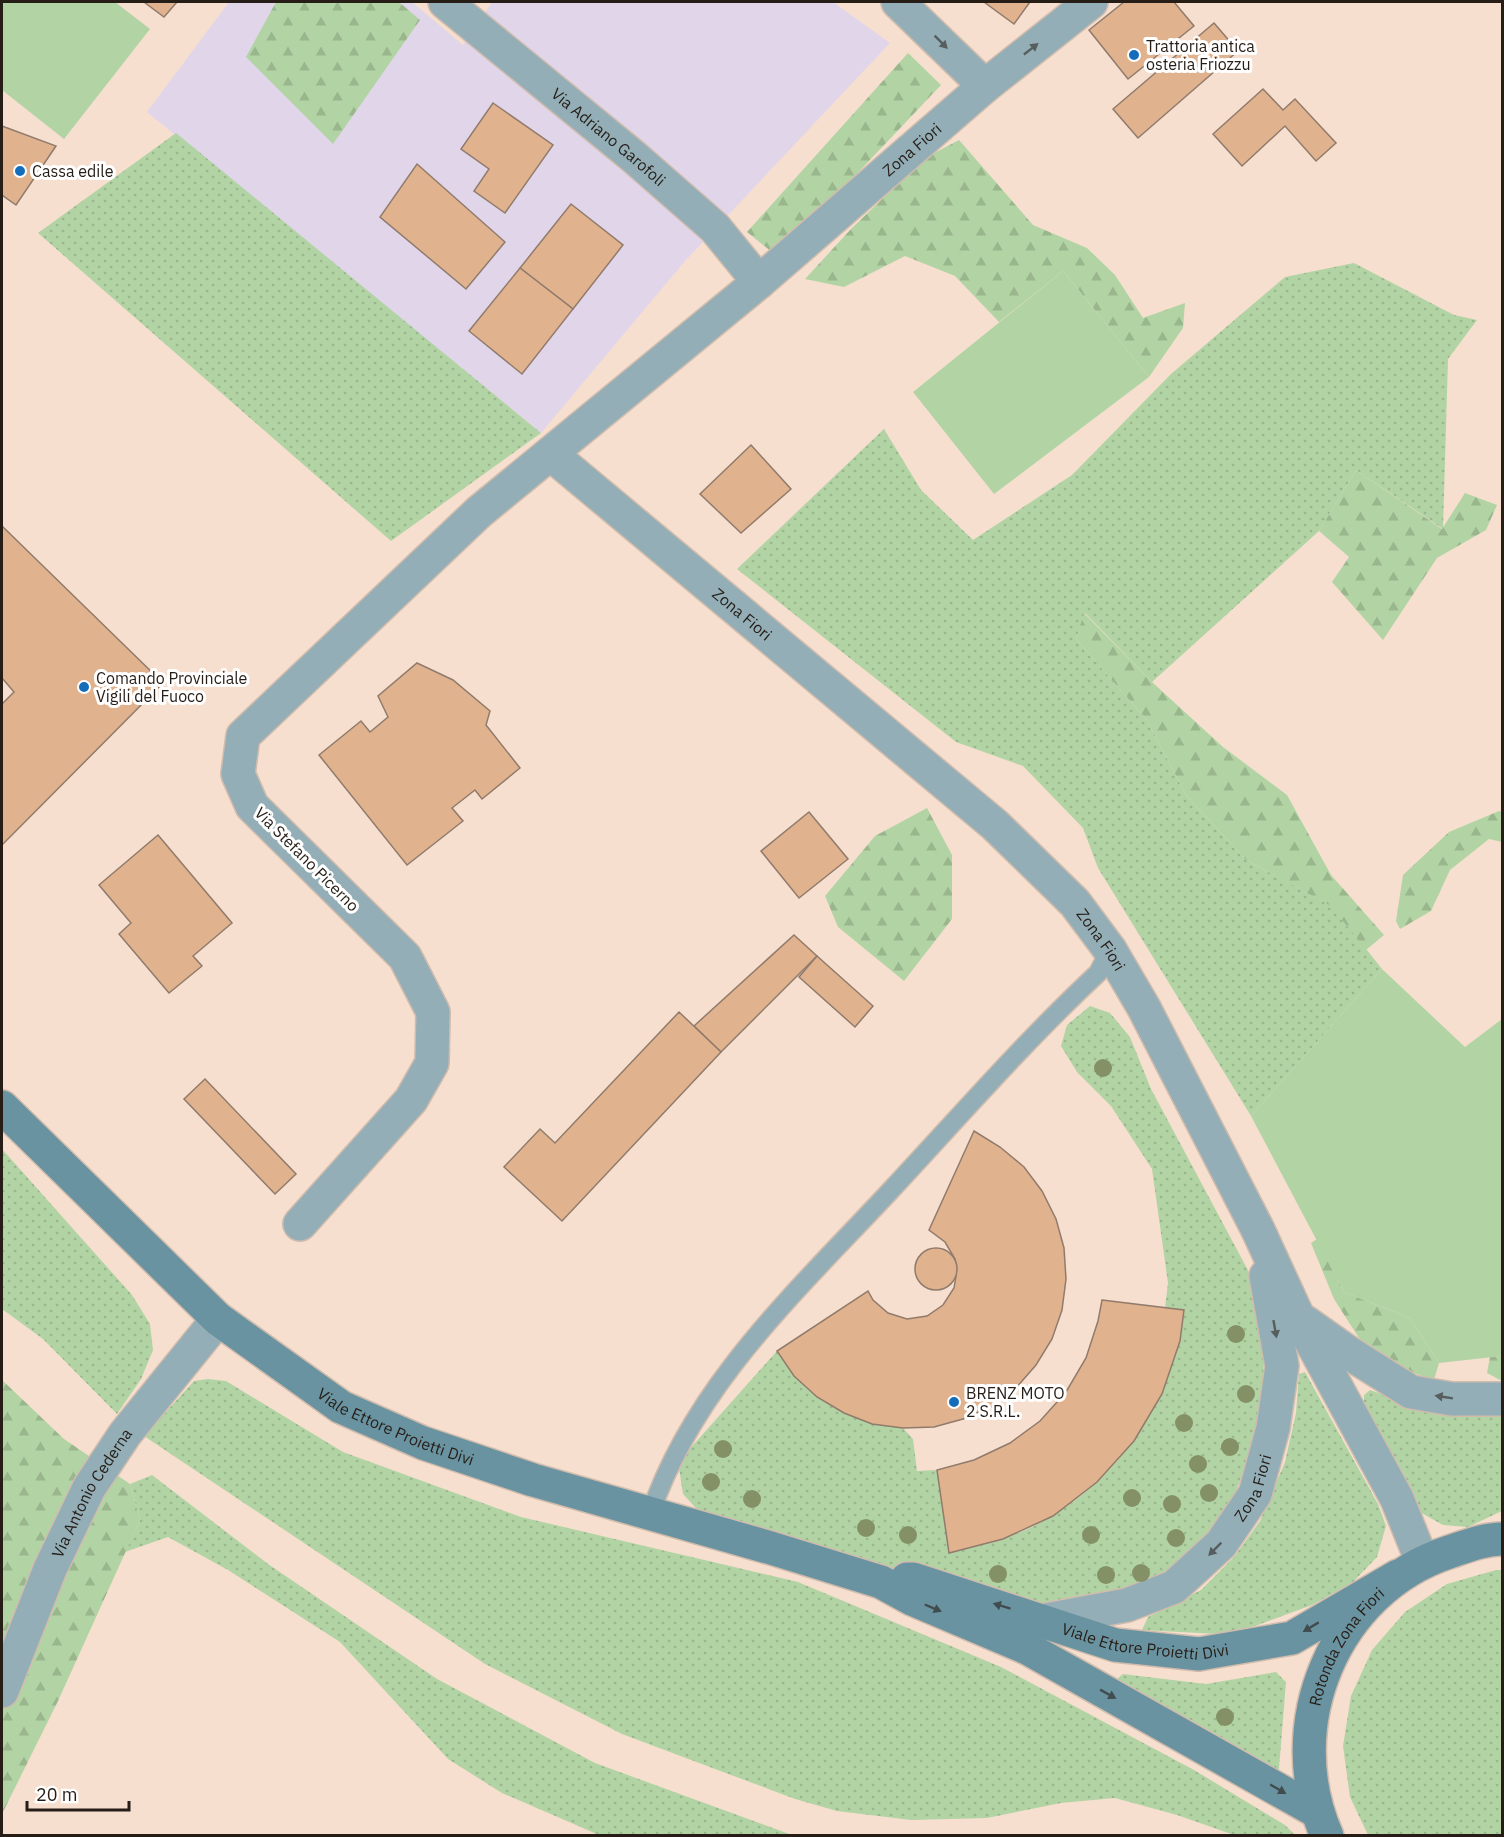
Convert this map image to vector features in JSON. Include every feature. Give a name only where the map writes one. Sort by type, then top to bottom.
[{"type":"main road","name":"Viale Ettore Proietti Divi","points":[[2,1107],[218,1319],[341,1407],[423,1443],[533,1480],[881,1582],[912,1599],[1027,1648],[1321,1823]]},
{"type":"main road","name":"Rotonda Zona Fiori","points":[[1321,1823],[1307,1745],[1319,1680],[1350,1622],[1410,1568],[1489,1539],[1503,1539]]},
{"type":"main road","name":"Viale Ettore Proietti Divi","points":[[881,1582],[913,1579],[1046,1620],[1115,1645],[1199,1654],[1292,1638],[1410,1568]]},
{"type":"street","name":"Via Adriano Garofoli","points":[[445,2],[634,157],[715,228],[759,282]]},
{"type":"street","points":[[898,2],[985,86]]},
{"type":"street","name":"Zona Fiori","points":[[1091,2],[985,86],[759,282],[552,455],[995,825],[1074,903],[1110,950],[1144,1008],[1258,1230],[1298,1317],[1397,1499],[1410,1568]]},
{"type":"street","name":"Via Stefano Picerno","points":[[300,1224],[411,1100],[432,1063],[433,1012],[405,957],[252,806],[238,774],[243,736],[479,512],[552,455]]},
{"type":"street","name":"Zona Fiori","points":[[1046,1620],[1127,1605],[1174,1587],[1221,1544],[1255,1494],[1273,1428],[1282,1366],[1258,1230]]},
{"type":"street","name":"Zona Fiori","points":[[1298,1317],[1348,1353],[1411,1392],[1452,1399],[1503,1399]]},
{"type":"street","name":"Via Antonio Cederna","points":[[2,1691],[50,1569],[89,1488],[125,1434],[218,1319]]},
{"type":"lane","points":[[650,1515],[657,1493],[689,1430],[736,1359],[975,1099],[1098,973],[1110,950]]},
{"type":"shaded area","points":[[229,2],[412,2],[463,45],[492,2],[833,2],[890,43],[685,261],[541,433],[147,112]]},
{"type":"green space","points":[[2,2],[115,2],[150,29],[64,139],[2,90]]},
{"type":"green space","points":[[276,2],[399,2],[420,20],[333,144],[246,57]]},
{"type":"green space","points":[[908,53],[941,85],[778,257],[747,232]]},
{"type":"green space","points":[[176,133],[541,433],[391,541],[38,233]]},
{"type":"green space","points":[[959,140],[1033,225],[1087,248],[1115,275],[1143,318],[1185,303],[1183,328],[1149,377],[1063,271],[999,322],[955,276],[905,256],[844,287],[805,279],[851,229],[925,158]]},
{"type":"green space","points":[[1354,263],[1454,315],[1477,320],[1448,359],[1443,529],[1356,470],[1319,531],[1152,682],[1085,613],[1076,639],[1147,720],[1186,795],[1246,860],[1332,906],[1382,969],[1251,1116],[1098,868],[1083,828],[1023,766],[956,742],[737,569],[884,429],[921,490],[973,540],[1072,475],[1171,374],[1285,277]]},
{"type":"green space","points":[[1063,271],[1149,377],[994,494],[913,392]]},
{"type":"green space","points":[[1356,470],[1442,529],[1465,493],[1497,505],[1486,530],[1437,558],[1383,640],[1332,582],[1349,557],[1319,531]]},
{"type":"green space","points":[[1084,613],[1152,682],[1223,747],[1287,795],[1331,875],[1384,935],[1366,950],[1331,906],[1246,860],[1186,795],[1147,720],[1076,639]]},
{"type":"green space","points":[[927,808],[952,855],[952,919],[904,981],[838,927],[825,896],[875,836]]},
{"type":"green space","points":[[1499,811],[1502,812],[1502,842],[1489,839],[1450,870],[1431,911],[1400,929],[1396,921],[1403,875],[1449,832]]},
{"type":"green space","points":[[1382,969],[1465,1047],[1502,1019],[1502,1356],[1439,1363],[1410,1318],[1344,1292],[1251,1116]]},
{"type":"green space","points":[[1090,1006],[1110,1013],[1130,1037],[1151,1089],[1250,1274],[1263,1332],[1264,1392],[1248,1459],[1228,1513],[1192,1560],[1142,1594],[1082,1604],[1018,1604],[705,1518],[683,1494],[678,1462],[777,1351],[802,1382],[831,1404],[863,1419],[903,1428],[913,1439],[917,1471],[937,1470],[949,1553],[1003,1539],[1038,1524],[1071,1503],[1100,1479],[1126,1450],[1147,1419],[1164,1385],[1177,1349],[1184,1311],[1165,1308],[1168,1283],[1152,1169],[1111,1106],[1077,1072],[1061,1046],[1067,1025]]},
{"type":"green space","points":[[2,1149],[132,1295],[150,1324],[153,1350],[141,1379],[117,1414],[43,1339],[2,1309]]},
{"type":"green space","points":[[1317,1239],[1344,1292],[1410,1318],[1439,1363],[1434,1380],[1399,1368],[1366,1349],[1334,1299],[1311,1243]]},
{"type":"green space","points":[[1502,1356],[1502,1381],[1487,1373],[1490,1357]]},
{"type":"green space","points":[[1305,1372],[1378,1504],[1386,1526],[1377,1557],[1352,1583],[1312,1605],[1255,1626],[1218,1634],[1142,1630],[1148,1617],[1201,1590],[1234,1557],[1260,1521],[1285,1462],[1296,1413],[1299,1374]]},
{"type":"green space","points":[[208,1379],[226,1381],[343,1452],[521,1517],[798,1582],[1001,1667],[1194,1770],[1285,1825],[1295,1835],[1234,1835],[1177,1815],[1115,1798],[1061,1803],[987,1818],[911,1820],[837,1811],[795,1799],[622,1734],[485,1664],[144,1436],[194,1381]]},
{"type":"green space","points":[[2,1380],[64,1439],[130,1484],[140,1520],[58,1701],[2,1814]]},
{"type":"green space","points":[[1370,1390],[1400,1401],[1502,1407],[1502,1511],[1468,1527],[1443,1525],[1418,1511],[1364,1403],[1364,1395]]},
{"type":"green space","points":[[152,1475],[268,1564],[437,1679],[595,1763],[792,1835],[599,1835],[502,1793],[448,1759],[340,1642],[228,1570],[168,1537],[125,1552],[140,1520],[130,1484]]},
{"type":"green space","points":[[1502,1570],[1502,1835],[1368,1835],[1350,1797],[1343,1746],[1351,1696],[1372,1650],[1405,1612],[1447,1584]]},
{"type":"green space","points":[[1276,1672],[1286,1682],[1278,1781],[1123,1687],[1117,1679],[1123,1674],[1206,1684]]},
{"type":"building","points":[[144,2],[177,2],[164,17]]},
{"type":"building","points":[[984,2],[1030,2],[1014,24]]},
{"type":"building","name":"Trattoria antica osteria Friozzu","points":[[1124,2],[1174,2],[1194,26],[1128,79],[1089,30]]},
{"type":"building","points":[[1214,23],[1238,51],[1138,138],[1113,109]]},
{"type":"building","points":[[1263,89],[1283,110],[1295,99],[1336,143],[1316,161],[1285,126],[1242,166],[1213,134]]},
{"type":"building","points":[[493,103],[553,145],[505,213],[474,191],[489,169],[461,149]]},
{"type":"building","name":"Cassa edile","points":[[2,126],[56,146],[16,205],[2,195]]},
{"type":"building","points":[[417,164],[505,242],[466,289],[380,217]]},
{"type":"building","points":[[571,204],[623,245],[573,309],[520,268]]},
{"type":"building","points":[[520,268],[573,309],[522,374],[469,331]]},
{"type":"building","points":[[751,445],[791,489],[741,533],[700,494]]},
{"type":"building","name":"Comando Provinciale Vigili del Fuoco","points":[[2,526],[163,683],[2,845],[2,704],[14,692],[2,678]]},
{"type":"building","points":[[417,663],[453,680],[490,711],[486,725],[520,768],[482,799],[475,790],[452,808],[463,821],[407,865],[319,755],[361,721],[370,732],[388,717],[378,696]]},
{"type":"building","points":[[809,812],[848,859],[799,898],[761,851]]},
{"type":"building","points":[[158,835],[232,923],[193,956],[202,966],[169,993],[119,934],[131,923],[99,885]]},
{"type":"building","points":[[794,935],[817,956],[721,1052],[694,1026]]},
{"type":"building","points":[[817,956],[873,1006],[855,1027],[799,977]]},
{"type":"building","points":[[679,1012],[721,1052],[562,1221],[504,1167],[540,1129],[555,1143]]},
{"type":"building","points":[[205,1079],[296,1174],[275,1194],[184,1099]]},
{"type":"building","points":[[974,1131],[1000,1147],[1024,1167],[1042,1191],[1056,1219],[1064,1248],[1066,1279],[1062,1310],[1052,1339],[1036,1365],[1016,1388],[991,1407],[963,1419],[934,1427],[903,1428],[872,1424],[844,1413],[817,1397],[794,1376],[777,1351],[868,1291],[873,1300],[888,1313],[907,1319],[927,1316],[943,1305],[954,1288],[955,1259],[945,1242],[929,1230]]},
{"type":"building","points":[[936,1248],[951,1254],[957,1269],[951,1284],[936,1290],[921,1284],[915,1269],[921,1254]]},
{"type":"building","points":[[1102,1300],[1184,1310],[1180,1341],[1162,1394],[1134,1441],[1097,1482],[1053,1516],[1003,1539],[949,1553],[937,1470],[974,1460],[1010,1443],[1040,1421],[1066,1392],[1086,1358]]},
{"type":"place","name":"Trattoria antica osteria Friozzu","points":[[1134,55]]},
{"type":"place","name":"Cassa edile","points":[[20,171]]},
{"type":"place","name":"Comando Provinciale Vigili del Fuoco","points":[[84,687]]},
{"type":"place","name":"BRENZ MOTO 2 S.R.L.","points":[[954,1402]]}]
